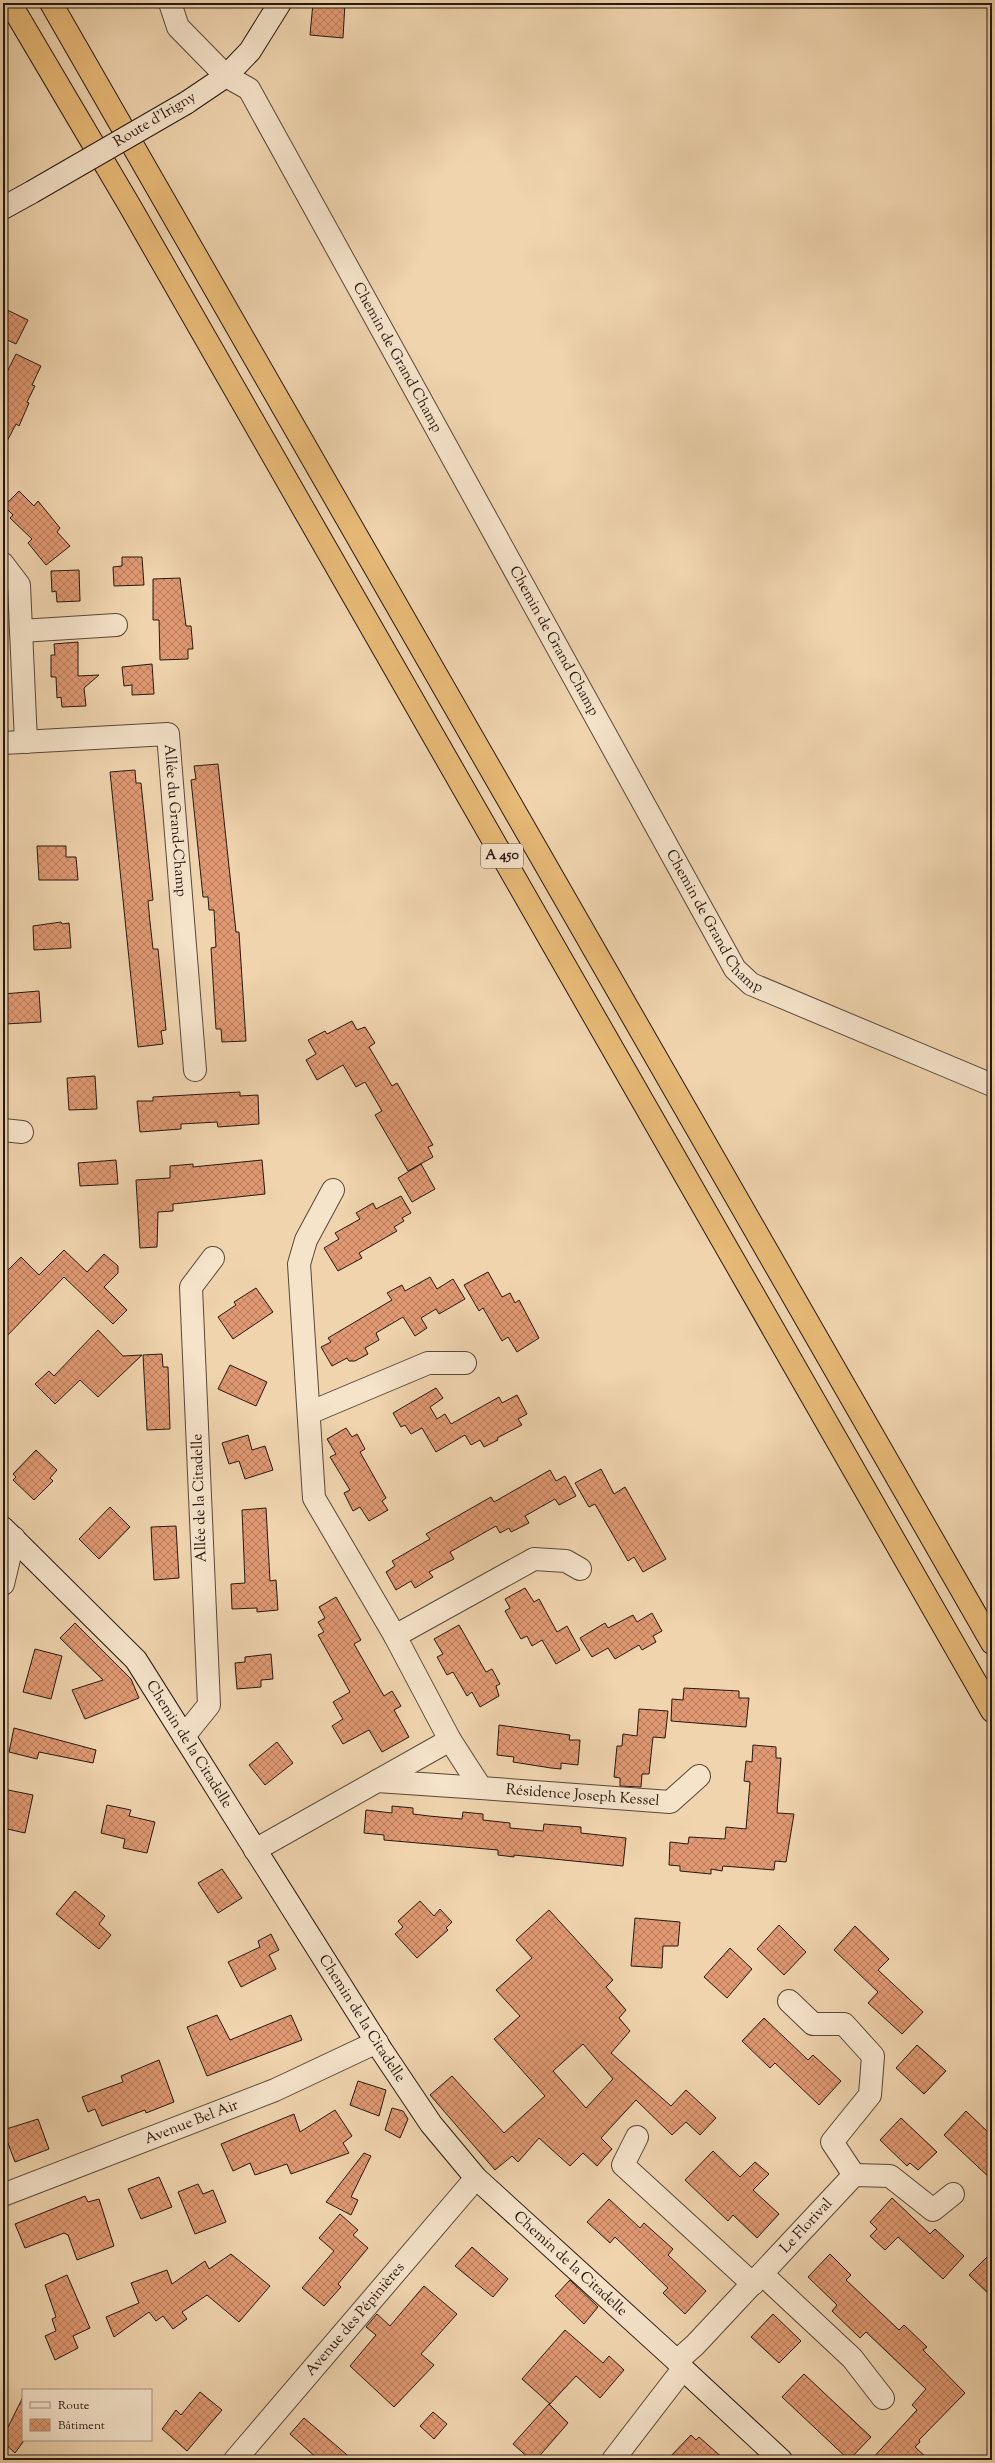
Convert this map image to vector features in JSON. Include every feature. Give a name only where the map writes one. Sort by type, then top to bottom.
[{"type":"highway","name":"A 450","points":[[10,3],[135,215],[992,1711]]},
{"type":"highway","name":"A 450","points":[[51,3],[992,1643]]},
{"type":"street","name":"Chemin de Grand Champ","points":[[170,3],[178,27],[226,76],[249,89],[735,969],[751,984],[992,1085]]},
{"type":"street","name":"Route d'Irigny","points":[[3,208],[186,103],[226,76],[250,51],[280,3]]},
{"type":"street","points":[[3,564],[19,585],[26,742]]},
{"type":"street","points":[[21,631],[116,625]]},
{"type":"street","name":"Allée du Grand-Champ","points":[[3,743],[168,734],[195,1070]]},
{"type":"street","points":[[333,1190],[306,1240],[298,1264],[314,1498],[395,1636],[450,1740],[482,1788]]},
{"type":"street","name":"Allée de la Citadelle","points":[[184,1736],[209,1705],[191,1287],[213,1258]]},
{"type":"street","points":[[308,1413],[428,1363],[465,1363]]},
{"type":"street","points":[[3,1584],[9,1533]]},
{"type":"street","name":"Chemin de la Citadelle","points":[[9,1533],[136,1660],[377,2042],[431,2124],[476,2178],[781,2460]]},
{"type":"street","points":[[395,1636],[534,1559],[566,1561],[580,1569]]},
{"type":"street","points":[[256,1850],[450,1740]]},
{"type":"street","name":"Résidence Joseph Kessel","points":[[377,1781],[670,1802],[699,1776]]},
{"type":"street","points":[[789,2001],[813,2024],[844,2024],[873,2056],[870,2095],[832,2142],[854,2175],[890,2176],[933,2210],[954,2194]]},
{"type":"street","name":"Avenue Bel Air","points":[[3,2195],[275,2090],[377,2042]]},
{"type":"street","points":[[637,2137],[623,2165],[852,2358],[883,2398]]},
{"type":"street","name":"Le Florival","points":[[613,2460],[695,2345],[854,2175]]},
{"type":"street","name":"Avenue des Pépinières","points":[[235,2460],[476,2178]]},
{"type":"building","points":[[313,3],[345,3],[343,38],[310,35]]},
{"type":"building","points":[[3,308],[28,320],[16,344],[3,338]]},
{"type":"building","points":[[16,354],[41,366],[32,385],[35,386],[27,402],[29,403],[19,426],[16,424],[3,449],[3,380]]},
{"type":"building","points":[[19,491],[34,506],[38,501],[60,528],[57,532],[70,546],[46,565],[28,543],[32,539],[10,518],[13,515],[4,506]]},
{"type":"building","points":[[122,557],[142,557],[144,585],[114,586],[113,567],[122,566]]},
{"type":"building","points":[[79,570],[80,601],[57,602],[56,591],[52,592],[51,571]]},
{"type":"building","points":[[180,578],[186,626],[191,626],[193,649],[188,649],[188,659],[160,660],[159,620],[153,620],[153,579]]},
{"type":"building","points":[[78,642],[78,676],[99,675],[84,688],[86,706],[62,707],[61,697],[57,698],[56,677],[51,677],[51,655],[55,655],[54,644]]},
{"type":"building","points":[[152,664],[154,694],[132,695],[132,685],[124,686],[122,667]]},
{"type":"building","points":[[218,764],[236,932],[239,932],[246,1041],[222,1042],[221,1029],[216,1029],[211,948],[216,947],[214,910],[209,910],[208,897],[203,897],[191,780],[196,779],[194,766]]},
{"type":"building","points":[[135,770],[136,783],[141,783],[153,900],[148,901],[150,922],[153,949],[158,949],[166,1030],[161,1031],[163,1044],[138,1047],[110,772]]},
{"type":"building","points":[[37,846],[66,846],[66,857],[76,857],[78,880],[39,880]]},
{"type":"building","points":[[61,922],[62,924],[69,923],[71,948],[34,950],[33,926]]},
{"type":"building","points":[[39,991],[41,1022],[5,1024],[3,994]]},
{"type":"building","points":[[352,1021],[357,1030],[365,1027],[375,1043],[369,1047],[392,1086],[397,1083],[433,1145],[428,1147],[433,1157],[408,1171],[375,1115],[382,1111],[365,1082],[356,1087],[343,1065],[317,1080],[306,1060],[316,1054],[308,1040],[325,1031],[327,1034]]},
{"type":"building","points":[[95,1076],[97,1109],[69,1110],[67,1078]]},
{"type":"building","points":[[240,1092],[240,1096],[258,1095],[259,1124],[218,1127],[217,1122],[181,1124],[181,1129],[140,1132],[137,1101],[153,1101],[153,1097]]},
{"type":"building","points":[[116,1160],[118,1184],[80,1186],[78,1163]]},
{"type":"building","points":[[262,1160],[265,1194],[173,1204],[173,1211],[158,1212],[157,1247],[140,1248],[136,1180],[170,1178],[170,1166],[193,1164],[193,1167]]},
{"type":"building","points":[[421,1164],[435,1189],[412,1202],[398,1178]]},
{"type":"building","points":[[401,1196],[411,1213],[402,1218],[404,1221],[394,1227],[397,1231],[359,1253],[362,1258],[338,1271],[324,1248],[339,1239],[335,1233],[360,1219],[356,1213],[373,1203],[376,1209]]},
{"type":"building","points":[[64,1250],[87,1272],[104,1254],[118,1266],[118,1273],[104,1287],[127,1310],[113,1324],[64,1277],[3,1340],[3,1275],[21,1257],[39,1275]]},
{"type":"building","points":[[488,1272],[502,1297],[510,1293],[515,1303],[519,1300],[539,1338],[517,1352],[508,1337],[502,1341],[483,1308],[479,1311],[464,1285]]},
{"type":"building","points":[[430,1277],[437,1289],[453,1279],[465,1299],[439,1314],[436,1309],[421,1318],[427,1328],[415,1336],[403,1317],[376,1333],[379,1340],[365,1348],[368,1354],[355,1361],[349,1361],[347,1358],[332,1366],[321,1347],[331,1342],[328,1338],[392,1300],[387,1293],[402,1285],[405,1291]]},
{"type":"building","points":[[256,1288],[273,1312],[233,1339],[218,1317],[236,1305],[234,1302]]},
{"type":"building","points":[[98,1330],[123,1356],[142,1355],[98,1397],[80,1380],[55,1404],[35,1384],[49,1371],[54,1376]]},
{"type":"building","points":[[162,1354],[163,1367],[168,1367],[170,1429],[147,1430],[143,1355]]},
{"type":"building","points":[[230,1365],[267,1382],[256,1406],[218,1389]]},
{"type":"building","points":[[436,1388],[443,1398],[430,1407],[437,1419],[445,1414],[451,1424],[499,1397],[502,1403],[517,1395],[527,1414],[518,1419],[522,1425],[497,1438],[498,1440],[484,1447],[480,1440],[471,1445],[465,1435],[436,1452],[422,1428],[411,1434],[405,1425],[401,1427],[393,1413]]},
{"type":"building","points":[[346,1428],[352,1437],[357,1434],[365,1449],[360,1452],[386,1498],[382,1501],[388,1510],[369,1521],[360,1507],[353,1511],[344,1493],[350,1490],[330,1457],[336,1454],[327,1439]]},
{"type":"building","points":[[248,1435],[252,1450],[265,1446],[273,1470],[245,1479],[239,1461],[229,1464],[222,1443]]},
{"type":"building","points":[[36,1450],[57,1470],[50,1478],[53,1481],[34,1500],[13,1480],[16,1477],[13,1474]]},
{"type":"building","points":[[601,1469],[614,1494],[625,1487],[666,1559],[643,1572],[634,1557],[628,1561],[595,1504],[589,1507],[575,1483]]},
{"type":"building","points":[[550,1470],[556,1481],[565,1476],[576,1496],[559,1505],[555,1499],[525,1516],[529,1523],[511,1532],[509,1528],[500,1533],[496,1526],[450,1552],[454,1559],[429,1572],[433,1577],[415,1588],[411,1581],[396,1590],[386,1572],[395,1566],[392,1561],[430,1539],[426,1534],[491,1497],[494,1502]]},
{"type":"building","points":[[110,1507],[130,1527],[99,1559],[79,1539]]},
{"type":"building","points":[[266,1508],[270,1581],[276,1580],[278,1610],[257,1612],[257,1608],[232,1609],[231,1584],[245,1583],[242,1510]]},
{"type":"building","points":[[176,1526],[179,1578],[154,1580],[151,1527]]},
{"type":"building","points":[[525,1588],[534,1602],[539,1599],[557,1632],[567,1626],[580,1650],[556,1664],[542,1640],[532,1646],[527,1636],[521,1639],[505,1611],[510,1608],[505,1599]]},
{"type":"building","points":[[336,1597],[361,1640],[354,1644],[384,1696],[392,1691],[401,1706],[394,1710],[409,1737],[382,1752],[369,1730],[343,1744],[332,1726],[343,1719],[333,1702],[350,1692],[318,1635],[324,1632],[318,1622],[325,1618],[319,1607]]},
{"type":"building","points":[[652,1613],[662,1631],[653,1636],[656,1642],[642,1650],[639,1645],[615,1659],[608,1648],[592,1657],[580,1638],[605,1623],[608,1628],[633,1615],[637,1622]]},
{"type":"building","points":[[75,1623],[131,1679],[139,1698],[85,1719],[72,1690],[103,1680],[60,1638]]},
{"type":"building","points":[[459,1625],[486,1672],[492,1669],[500,1684],[496,1686],[499,1696],[480,1707],[472,1692],[467,1696],[453,1672],[447,1675],[437,1657],[443,1654],[434,1639]]},
{"type":"building","points":[[35,1649],[62,1656],[51,1699],[23,1692]]},
{"type":"building","points":[[271,1654],[273,1679],[261,1680],[261,1687],[237,1689],[235,1663],[245,1662],[245,1657]]},
{"type":"building","points":[[684,1688],[739,1691],[739,1698],[749,1698],[746,1727],[671,1721],[672,1699],[683,1700]]},
{"type":"building","points":[[639,1709],[668,1711],[665,1738],[653,1737],[649,1774],[642,1774],[641,1787],[620,1786],[620,1778],[614,1777],[617,1746],[622,1746],[623,1734],[637,1736]]},
{"type":"building","points":[[499,1725],[570,1735],[569,1740],[580,1740],[578,1765],[561,1763],[561,1769],[551,1768],[513,1762],[514,1757],[497,1755]]},
{"type":"building","points":[[14,1728],[96,1750],[93,1763],[39,1752],[37,1759],[9,1752]]},
{"type":"building","points":[[277,1742],[293,1763],[265,1785],[249,1765]]},
{"type":"building","points":[[753,1745],[776,1747],[776,1758],[781,1758],[777,1813],[794,1814],[786,1862],[775,1861],[774,1870],[723,1866],[722,1871],[711,1869],[711,1874],[680,1871],[680,1866],[669,1865],[670,1842],[688,1844],[689,1837],[725,1839],[726,1827],[746,1829],[750,1782],[744,1781],[746,1761],[752,1762]]},
{"type":"building","points":[[3,1789],[33,1795],[25,1833],[3,1828]]},
{"type":"building","points":[[107,1805],[131,1810],[129,1816],[155,1822],[147,1853],[123,1848],[125,1839],[101,1833]]},
{"type":"building","points":[[392,1806],[413,1808],[413,1814],[462,1819],[463,1812],[483,1814],[483,1820],[510,1823],[510,1828],[543,1831],[544,1824],[581,1827],[581,1833],[626,1838],[623,1866],[514,1855],[514,1857],[498,1855],[498,1850],[384,1840],[384,1835],[364,1833],[366,1810],[392,1813]]},
{"type":"building","points":[[222,1869],[242,1898],[218,1913],[198,1883]]},
{"type":"building","points":[[75,1891],[105,1916],[99,1924],[111,1935],[99,1949],[56,1914]]},
{"type":"building","points":[[420,1901],[434,1916],[440,1909],[452,1922],[446,1928],[448,1930],[417,1958],[395,1934],[403,1927],[398,1921]]},
{"type":"building","points":[[549,1910],[613,1980],[606,1987],[626,2010],[619,2018],[630,2031],[611,2053],[671,2106],[686,2090],[716,2118],[700,2135],[686,2122],[672,2135],[636,2100],[601,2138],[612,2149],[597,2166],[583,2153],[570,2166],[539,2138],[518,2162],[512,2156],[495,2170],[430,2095],[452,2076],[504,2133],[545,2096],[494,2039],[520,2016],[496,1990],[532,1958],[516,1940]],"holes":[[[583,2044],[613,2079],[586,2108],[553,2071]]]},
{"type":"building","points":[[635,1918],[680,1922],[678,1946],[663,1946],[662,1968],[631,1966]]},
{"type":"building","points":[[779,1925],[806,1952],[784,1975],[757,1949]]},
{"type":"building","points":[[855,1926],[889,1959],[878,1970],[923,2012],[902,2034],[868,2003],[878,1992],[834,1950]]},
{"type":"building","points":[[271,1934],[279,1950],[269,1955],[276,1969],[241,1987],[228,1962],[260,1947],[258,1941]]},
{"type":"building","points":[[730,1948],[752,1969],[727,1998],[704,1977]]},
{"type":"building","points":[[217,2015],[230,2040],[291,2015],[302,2040],[207,2076],[187,2027]]},
{"type":"building","points":[[764,2018],[808,2060],[813,2055],[841,2081],[819,2105],[775,2063],[770,2068],[742,2041]]},
{"type":"building","points":[[917,2045],[946,2071],[924,2094],[896,2068]]},
{"type":"building","points":[[159,2060],[174,2102],[146,2113],[145,2110],[102,2126],[95,2109],[88,2112],[82,2097],[123,2082],[121,2076]]},
{"type":"building","points":[[358,2081],[386,2090],[379,2116],[350,2105]]},
{"type":"building","points":[[392,2108],[403,2111],[408,2119],[400,2138],[385,2130]]},
{"type":"building","points":[[335,2110],[352,2136],[343,2143],[349,2153],[291,2174],[287,2164],[255,2175],[250,2163],[233,2171],[221,2144],[294,2114],[300,2132]]},
{"type":"building","points":[[966,2111],[992,2136],[992,2180],[944,2135]]},
{"type":"building","points":[[901,2118],[937,2152],[918,2170],[910,2163],[907,2166],[880,2140]]},
{"type":"building","points":[[38,2119],[49,2149],[15,2162],[3,2130]]},
{"type":"building","points":[[713,2151],[740,2177],[755,2162],[769,2174],[753,2190],[779,2214],[757,2238],[733,2215],[728,2221],[685,2180]]},
{"type":"building","points":[[364,2153],[371,2156],[351,2197],[358,2200],[351,2215],[326,2202]]},
{"type":"building","points":[[159,2177],[172,2207],[141,2219],[128,2189]]},
{"type":"building","points":[[198,2184],[203,2194],[213,2190],[226,2222],[195,2234],[178,2192]]},
{"type":"building","points":[[85,2196],[88,2202],[99,2199],[114,2246],[77,2260],[68,2235],[64,2233],[25,2248],[15,2224]]},
{"type":"building","points":[[892,2198],[930,2234],[935,2229],[964,2256],[943,2279],[898,2237],[885,2250],[870,2236],[877,2229],[870,2222]]},
{"type":"building","points":[[609,2199],[640,2228],[644,2223],[673,2249],[668,2255],[706,2291],[685,2314],[663,2293],[668,2288],[615,2237],[610,2243],[587,2222]]},
{"type":"building","points":[[340,2214],[358,2230],[353,2235],[368,2248],[338,2284],[341,2287],[324,2306],[302,2288],[334,2251],[319,2238]]},
{"type":"building","points":[[472,2247],[508,2279],[493,2297],[455,2266]]},
{"type":"building","points":[[992,2252],[992,2297],[969,2275]]},
{"type":"building","points":[[231,2254],[270,2286],[239,2322],[207,2295],[182,2312],[187,2319],[173,2329],[163,2316],[156,2321],[149,2312],[114,2337],[106,2317],[139,2303],[131,2283],[167,2270],[172,2284],[205,2261],[209,2269]]},
{"type":"building","points":[[830,2254],[851,2275],[846,2280],[899,2330],[904,2325],[927,2347],[923,2350],[965,2393],[919,2440],[920,2442],[915,2447],[929,2460],[871,2460],[917,2410],[912,2405],[926,2389],[866,2332],[860,2338],[832,2311],[837,2305],[808,2277]]},
{"type":"building","points":[[67,2275],[90,2328],[73,2336],[78,2348],[55,2360],[45,2336],[56,2331],[52,2319],[56,2317],[45,2285]]},
{"type":"building","points":[[570,2280],[598,2307],[584,2324],[555,2296]]},
{"type":"building","points":[[424,2286],[457,2314],[421,2354],[434,2365],[394,2407],[350,2366],[376,2335],[366,2327],[377,2314],[390,2326]]},
{"type":"building","points":[[773,2314],[801,2341],[779,2363],[751,2337]]},
{"type":"building","points":[[565,2330],[603,2363],[609,2356],[624,2370],[600,2398],[576,2376],[550,2404],[522,2379]]},
{"type":"building","points":[[804,2374],[871,2437],[849,2460],[782,2397]]},
{"type":"building","points":[[200,2392],[222,2410],[187,2451],[162,2429],[176,2410],[181,2415]]},
{"type":"building","points":[[22,2399],[23,2442],[15,2453],[3,2442],[3,2437]]},
{"type":"building","points":[[549,2404],[568,2423],[536,2460],[531,2460],[513,2444]]},
{"type":"building","points":[[433,2412],[447,2424],[434,2439],[420,2426]]},
{"type":"building","points":[[304,2418],[353,2460],[319,2460],[290,2434]]},
{"type":"building","points":[[691,2435],[696,2440],[699,2437],[725,2460],[667,2460]]}]
